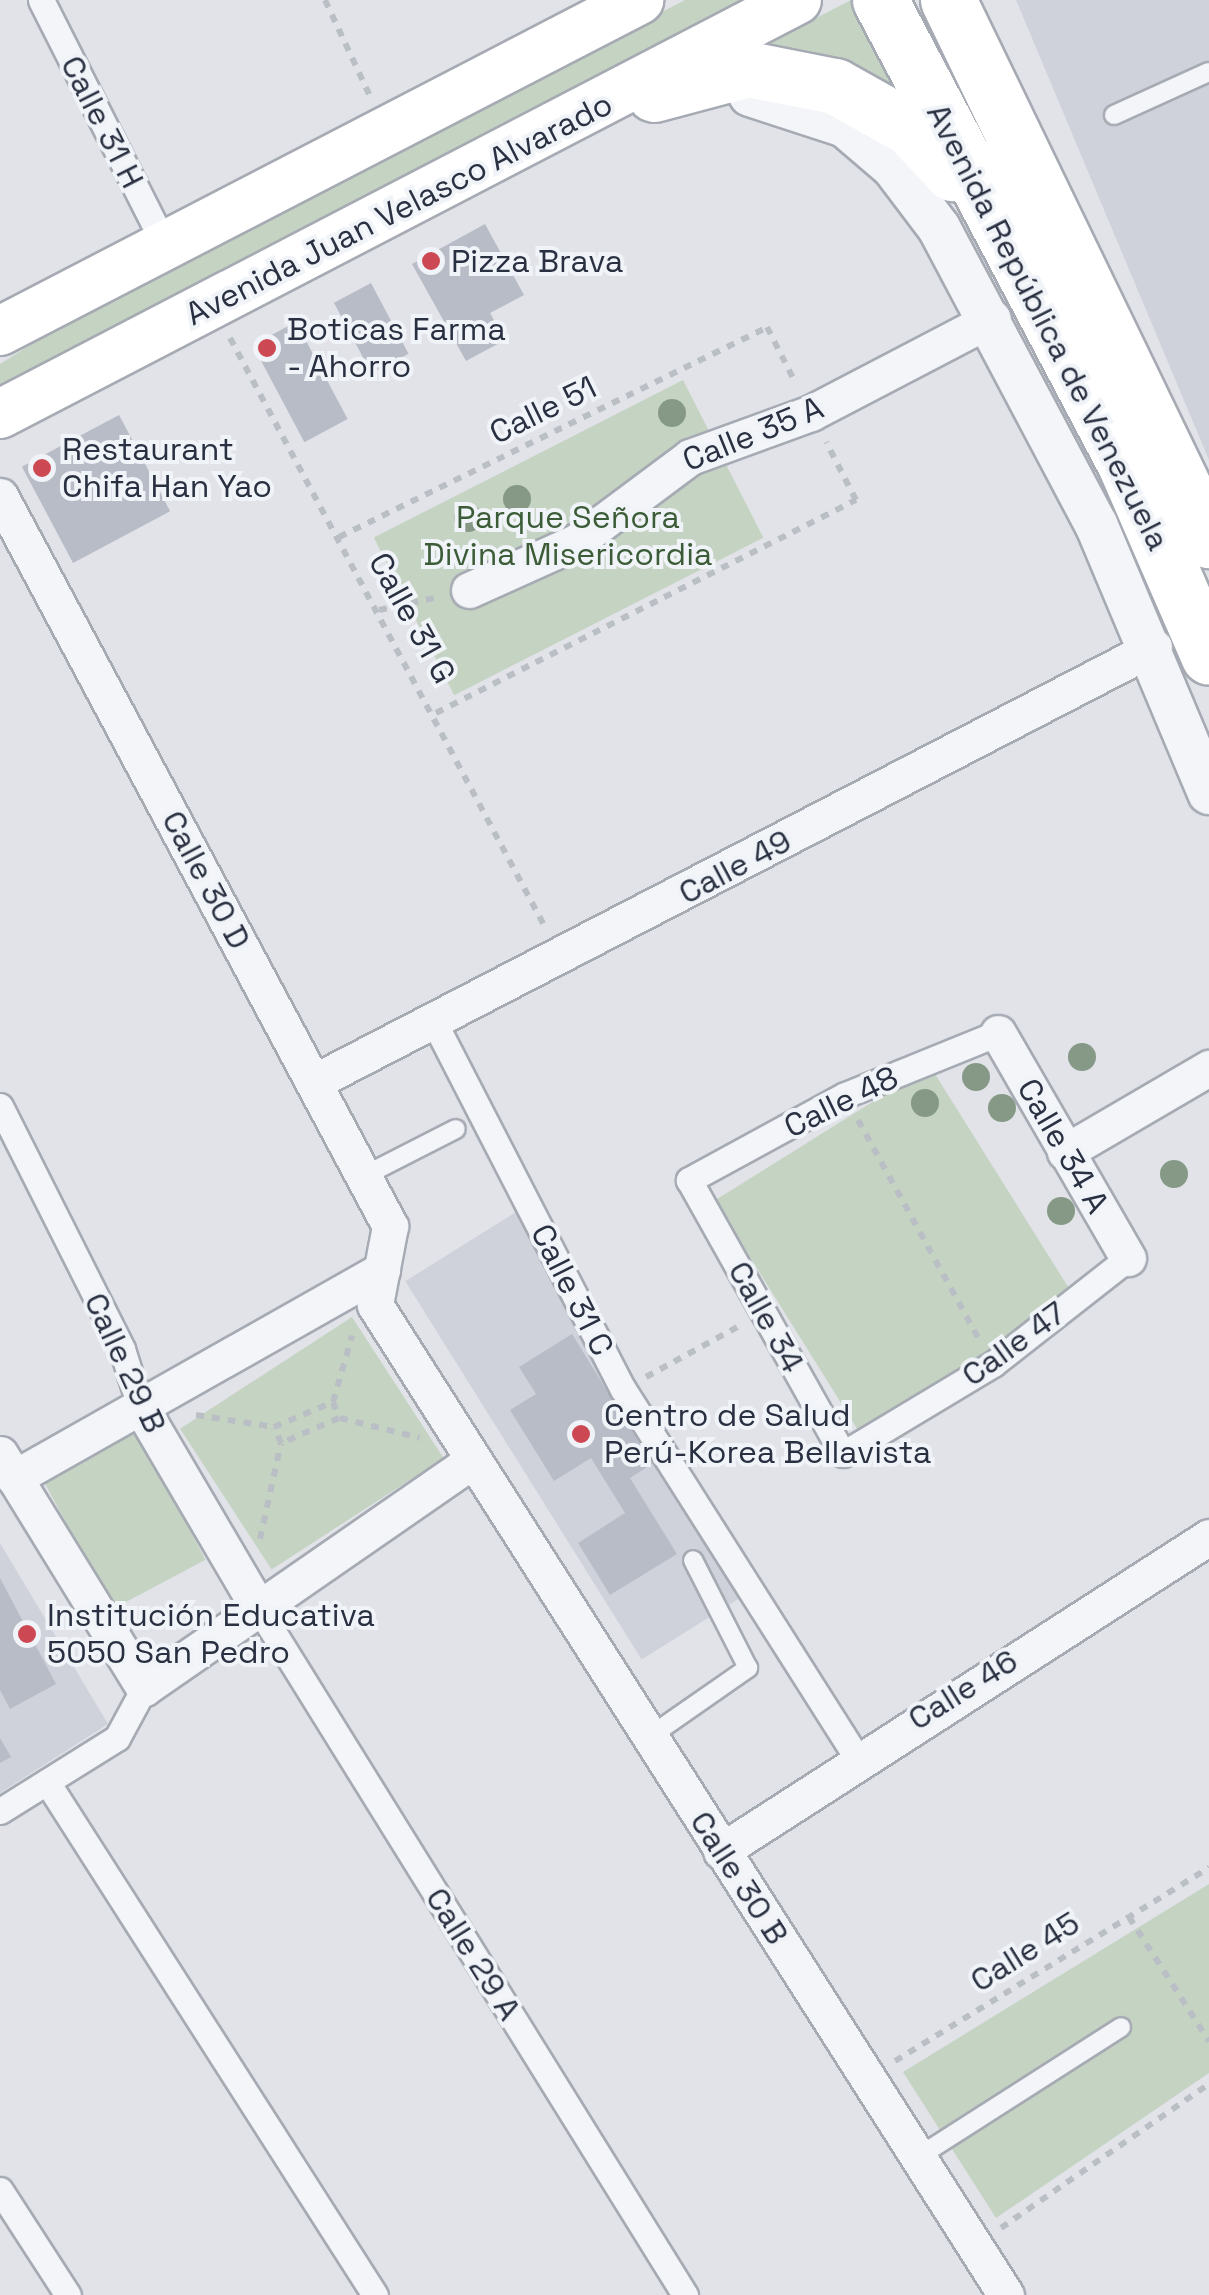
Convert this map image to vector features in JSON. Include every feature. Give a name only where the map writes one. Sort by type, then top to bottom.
[{"type":"main road","name":"Avenida Juan Velasco Alvarado","points":[[0,414],[797,0]]},
{"type":"main road","name":"Avenida República de Venezuela","points":[[880,0],[1125,464],[1209,657]]},
{"type":"main road","name":"Avenida República de Venezuela","points":[[948,0],[1209,540]]},
{"type":"main road","points":[[0,331],[626,4]]},
{"type":"main road","points":[[654,94],[748,69],[835,86],[910,128],[1001,233]]},
{"type":"street","name":"Calle 31 H","points":[[41,0],[164,244]]},
{"type":"street","points":[[547,133],[654,94],[734,92],[845,126],[893,167],[994,318],[1154,648],[1209,794]]},
{"type":"street","name":"Calle 35 A","points":[[469,590],[576,542],[676,464],[811,413],[994,318]]},
{"type":"street","name":"Calle 30 D","points":[[0,496],[390,1226],[375,1305]]},
{"type":"street","name":"Calle 49","points":[[314,1082],[432,1018],[561,958],[1154,648]]},
{"type":"street","name":"Calle 31 C","points":[[432,1018],[624,1389],[856,1756]]},
{"type":"street","name":"Calle 48","points":[[689,1180],[844,1096],[998,1033]]},
{"type":"street","name":"Calle 34 A","points":[[998,1033],[1128,1258]]},
{"type":"street","points":[[1066,1152],[1209,1068]]},
{"type":"street","name":"Calle 29 B","points":[[0,1106],[122,1350],[140,1406],[262,1614]]},
{"type":"street","name":"Calle 34","points":[[689,1180],[843,1454]]},
{"type":"street","name":"Calle 47","points":[[843,1454],[993,1364],[1128,1258]]},
{"type":"street","points":[[144,1688],[7,1466],[140,1406],[382,1270]]},
{"type":"street","name":"Calle 30 B","points":[[375,1305],[1006,2295]]},
{"type":"street","points":[[0,1811],[117,1738],[144,1688],[262,1614],[468,1455]]},
{"type":"street","name":"Calle 46","points":[[721,1851],[856,1756],[1209,1536]]},
{"type":"street","name":"Calle 29 A","points":[[262,1614],[685,2295]]},
{"type":"street","points":[[47,1782],[375,2295]]},
{"type":"street","points":[[0,2190],[68,2295]]},
{"type":"lane","points":[[1114,115],[1209,72]]},
{"type":"lane","points":[[364,1176],[456,1130]]},
{"type":"lane","points":[[649,1737],[748,1668],[693,1560]]},
{"type":"lane","points":[[918,2157],[1121,2027]]},
{"type":"path","points":[[325,0],[387,131]]},
{"type":"path","name":"Calle 31 G","points":[[213,306],[436,713],[561,958]]},
{"type":"path","name":"Calle 51","points":[[339,537],[767,327]]},
{"type":"path","points":[[436,713],[856,500]]},
{"type":"path","points":[[379,610],[469,590]]},
{"type":"path","points":[[844,1096],[993,1364]]},
{"type":"path","points":[[339,1418],[332,1402],[359,1315],[375,1305]]},
{"type":"path","points":[[624,1389],[763,1312]]},
{"type":"path","points":[[140,1406],[274,1427],[332,1402]]},
{"type":"path","points":[[281,1443],[339,1418],[468,1455]]},
{"type":"path","points":[[262,1614],[253,1573],[281,1443],[274,1427]]},
{"type":"path","name":"Calle 45","points":[[867,2078],[1209,1868]]},
{"type":"path","points":[[1129,1917],[1209,2041]]},
{"type":"path","points":[[974,2245],[1209,2084]]},
{"type":"shaded area","points":[[1016,0],[1209,0],[1209,460]]},
{"type":"shaded area","name":"Centro de Salud Perú-Korea Bellavista","points":[[524,1207],[760,1585],[642,1659],[405,1281]]},
{"type":"shaded area","name":"Institución Educativa 5050 San Pedro","points":[[0,1543],[108,1724],[0,1793]]},
{"type":"green space","points":[[685,0],[770,0],[0,401],[0,364],[85,311]]},
{"type":"green space","points":[[851,0],[902,95],[760,47]]},
{"type":"green space","name":"Parque Señora Divina Misericordia","points":[[683,380],[763,538],[454,695],[374,538]]},
{"type":"green space","points":[[930,1066],[1075,1298],[860,1433],[715,1201]]},
{"type":"green space","points":[[352,1317],[443,1458],[272,1570],[180,1429]]},
{"type":"green space","points":[[136,1429],[205,1560],[112,1609],[42,1479]]},
{"type":"green space","points":[[1209,1884],[1209,2073],[996,2218],[903,2072]]},
{"type":"building","points":[[485,224],[524,295],[490,313],[505,340],[466,361],[412,264]]},
{"type":"building","points":[[371,283],[409,354],[371,373],[334,303]]},
{"type":"building","points":[[296,322],[348,419],[304,442],[253,345]]},
{"type":"building","points":[[119,415],[170,511],[73,563],[22,467]]},
{"type":"building","points":[[572,1334],[652,1464],[630,1478],[677,1554],[610,1595],[578,1543],[625,1513],[591,1458],[554,1481],[510,1410],[536,1394],[519,1367]]},
{"type":"building","points":[[0,1578],[56,1684],[10,1709],[0,1690]]},
{"type":"building","points":[[0,1738],[11,1757],[0,1763]]},
{"type":"place","name":"Pizza Brava","points":[[431,261]]},
{"type":"place","name":"Boticas Farma - Ahorro","points":[[267,348]]},
{"type":"place","name":"Restaurant Chifa Han Yao","points":[[42,468]]},
{"type":"place","name":"Centro de Salud Perú-Korea Bellavista","points":[[581,1434]]},
{"type":"place","name":"Institución Educativa 5050 San Pedro","points":[[27,1634]]}]
